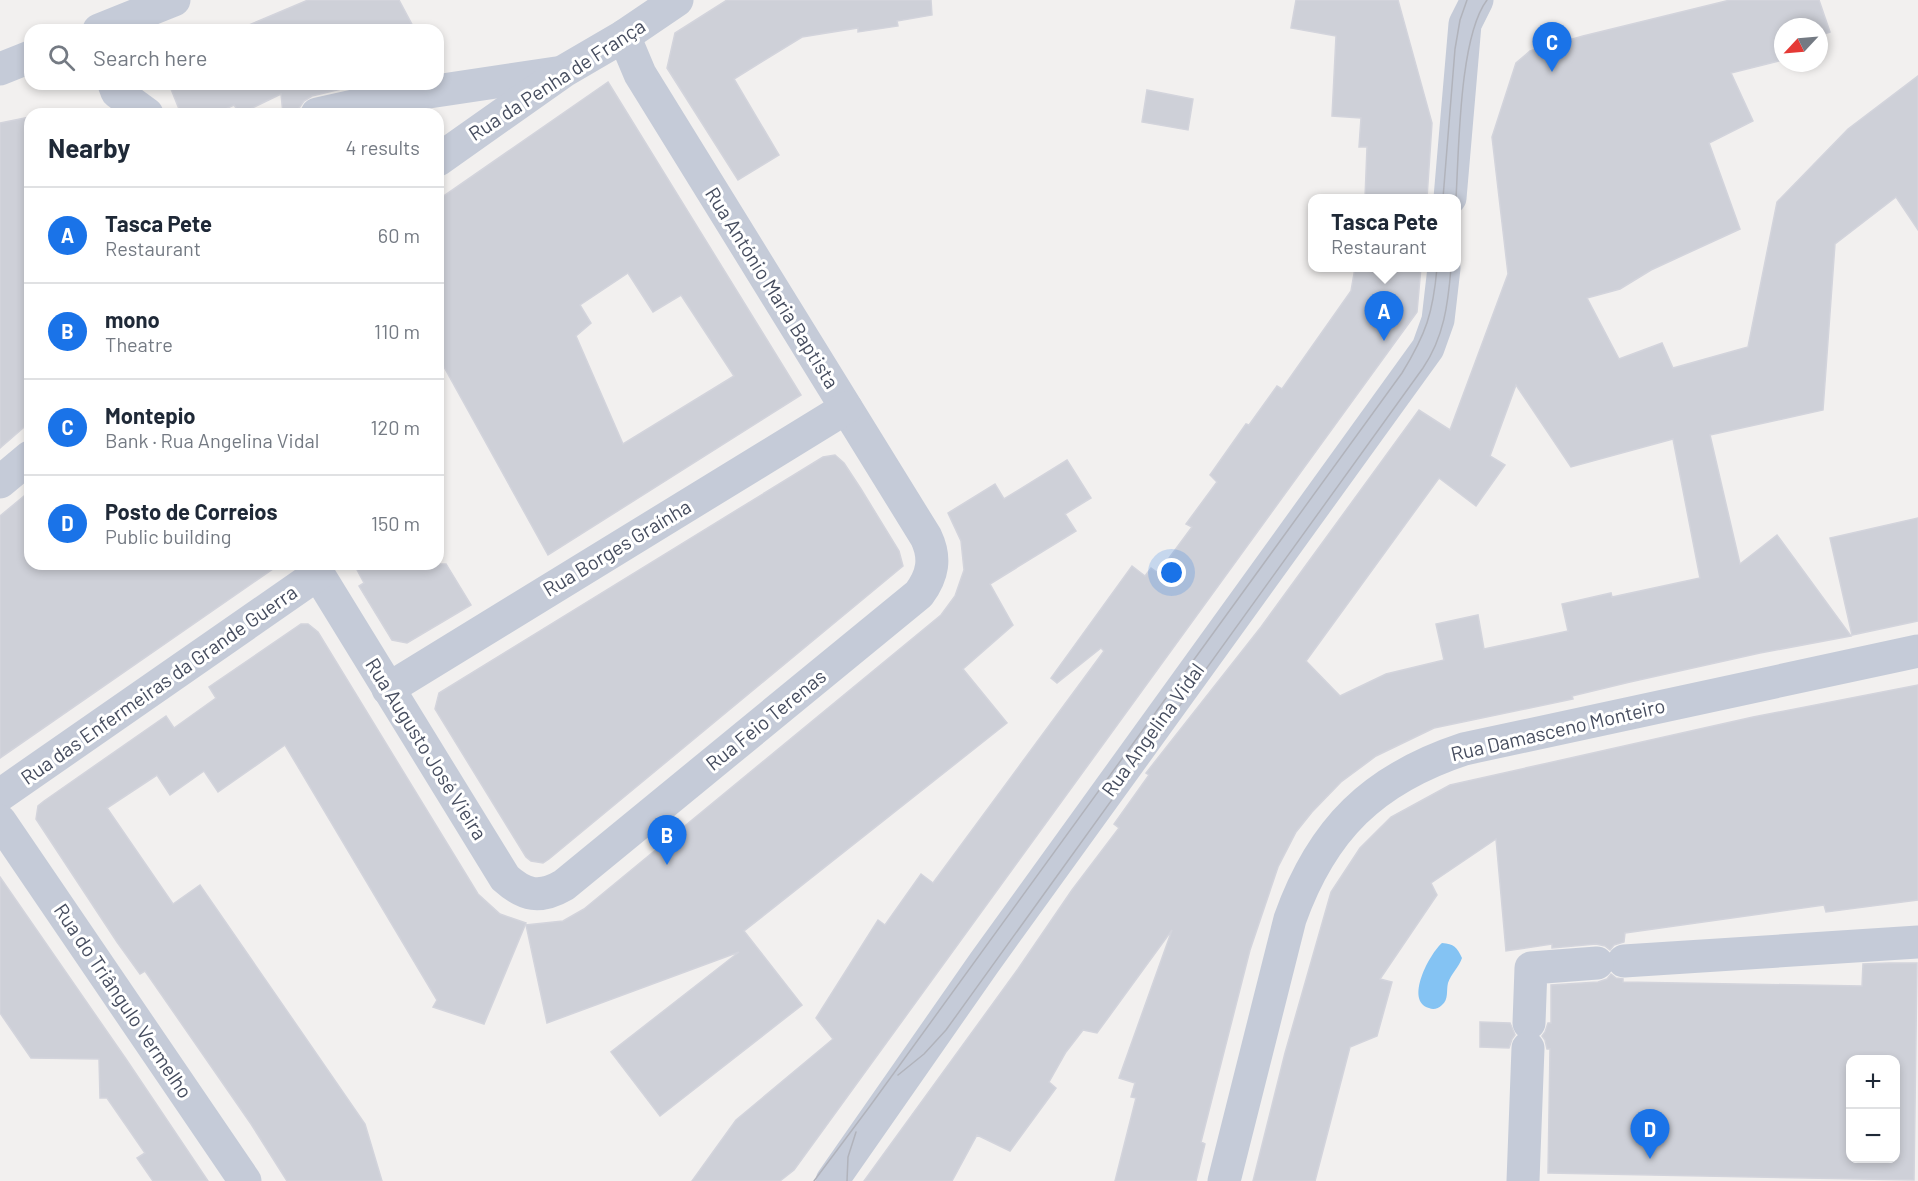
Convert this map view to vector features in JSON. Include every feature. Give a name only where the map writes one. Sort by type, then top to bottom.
[{"type":"street","points":[[114,24],[174,0]]},
{"type":"street","name":"Rua da Penha de França","points":[[444,156],[564,71],[624,36],[677,0]]},
{"type":"street","points":[[1450,194],[1464,8]]},
{"type":"street","name":"Rua António Maria Baptista","points":[[624,36],[640,74],[926,537]]},
{"type":"street","points":[[0,69],[24,59]]},
{"type":"street","points":[[345,108],[564,71]]},
{"type":"street","points":[[118,90],[140,108]]},
{"type":"street","name":"Rua Angelina Vidal","points":[[832,1181],[984,963],[1428,348],[1440,313],[1444,272]]},
{"type":"street","name":"Rua Borges Graínha","points":[[388,689],[846,408]]},
{"type":"street","points":[[0,482],[24,462]]},
{"type":"street","name":"Rua Feio Terenas","points":[[564,885],[919,594],[928,582],[933,566],[932,549],[926,537]]},
{"type":"street","name":"Rua das Enfermeiras da Grande Guerra","points":[[0,795],[314,570]]},
{"type":"street","name":"Rua Augusto José Vieira","points":[[316,570],[505,878],[516,888],[532,895],[552,892],[564,885]]},
{"type":"street","name":"Rua Damasceno Monteiro","points":[[1224,1181],[1290,919],[1301,889],[1315,861],[1334,834],[1379,790],[1405,773],[1434,759],[1464,749],[1918,651]]},
{"type":"street","name":"Rua do Triângulo Vermelho","points":[[0,821],[245,1181]]},
{"type":"street","points":[[1523,1181],[1531,968],[1918,942]]},
{"type":"water","points":[[1442,943],[1455,947],[1462,958],[1448,983],[1444,1003],[1432,1009],[1422,1004],[1419,987],[1431,956]]},
{"type":"building","points":[[308,0],[399,0],[412,24],[251,24]]},
{"type":"building","points":[[727,0],[931,0],[932,15],[897,21],[898,26],[858,32],[858,28],[802,37],[734,79],[779,155],[738,180],[667,68],[675,33]]},
{"type":"building","points":[[1296,0],[1398,0],[1432,123],[1427,194],[1365,194],[1367,147],[1359,147],[1361,118],[1332,116],[1336,36],[1291,28]]},
{"type":"building","points":[[1730,0],[1819,0],[1825,18],[1774,18],[1774,62],[1731,73],[1753,121],[1709,143],[1740,229],[1651,270],[1620,289],[1587,298],[1619,359],[1662,343],[1673,368],[1748,347],[1777,202],[1848,129],[1918,76],[1918,230],[1896,197],[1835,244],[1823,410],[1710,435],[1740,564],[1777,535],[1851,636],[1760,653],[1572,696],[1573,699],[1434,728],[1376,756],[1341,782],[1296,832],[1278,867],[1250,950],[1201,1142],[1205,1144],[1196,1181],[1115,1181],[1136,1098],[1131,1097],[1135,1083],[1119,1078],[1172,930],[1097,1033],[1083,1030],[1066,1052],[1049,1082],[1056,1088],[1010,1151],[977,1135],[952,1181],[864,1181],[1119,828],[1114,824],[1149,775],[1146,773],[1261,627],[1419,410],[1450,430],[1508,274],[1492,137],[1516,63],[1530,51]],"holes":[[[1516,385],[1571,467],[1673,439],[1700,578],[1612,597],[1611,593],[1562,604],[1568,631],[1484,649],[1478,615],[1436,624],[1444,660],[1386,674],[1340,696],[1306,661],[1439,478],[1476,506],[1505,465],[1490,456]]]},
{"type":"building","points":[[608,82],[801,395],[548,555],[444,367],[444,196]],"holes":[[[628,273],[653,312],[681,295],[734,376],[623,444],[576,336],[591,323],[580,305]]]},
{"type":"building","points":[[171,90],[337,90],[312,96],[299,108],[282,108],[281,94],[252,108],[236,108],[234,105],[228,108],[179,108]]},
{"type":"building","points":[[1147,90],[1193,99],[1188,130],[1142,122]]},
{"type":"building","points":[[24,118],[24,427],[0,448],[0,123]]},
{"type":"building","points":[[1354,272],[1421,272],[1417,312],[794,1170],[780,1181],[692,1181],[736,1120],[833,1039],[816,1018],[878,920],[885,925],[921,874],[933,883],[1104,651],[1101,648],[1057,683],[1051,678],[1132,566],[1145,576],[1151,568],[1158,573],[1192,527],[1186,524],[1217,482],[1210,475],[1246,424],[1249,425],[1277,386],[1282,389],[1351,291]]},
{"type":"building","points":[[835,455],[844,463],[899,551],[903,566],[549,859],[543,863],[531,861],[526,857],[435,709],[439,693],[823,457]]},
{"type":"building","points":[[1067,460],[1091,498],[1065,514],[1076,531],[990,584],[1013,625],[963,669],[1007,723],[744,931],[802,1005],[660,1116],[611,1052],[739,952],[547,1023],[526,925],[563,921],[584,909],[941,615],[955,596],[964,570],[961,541],[948,513],[995,484],[1004,499]]},
{"type":"building","points":[[24,496],[24,570],[271,570],[0,758],[0,516]]},
{"type":"building","points":[[1918,518],[1918,621],[1852,635],[1830,538]]},
{"type":"building","points":[[444,564],[446,564],[471,605],[407,643],[392,640],[359,586],[364,583],[357,570],[444,570]]},
{"type":"building","points":[[301,624],[308,624],[318,632],[478,894],[500,914],[526,923],[484,1024],[433,1007],[437,1000],[285,745],[218,792],[204,771],[170,795],[157,775],[107,808],[173,904],[200,885],[365,1124],[382,1181],[287,1181],[251,1124],[145,971],[140,974],[117,942],[36,819],[38,806],[44,801],[166,716],[174,728],[216,698],[209,687]]},
{"type":"building","points":[[1918,685],[1918,900],[1826,912],[1824,905],[1625,933],[1624,942],[1614,945],[1610,950],[1596,944],[1552,948],[1552,944],[1506,951],[1496,839],[1431,883],[1437,895],[1380,979],[1392,982],[1377,1036],[1350,1047],[1315,1181],[1253,1181],[1285,1053],[1331,892],[1360,848],[1391,817],[1450,785],[1753,717]]},
{"type":"building","points":[[0,877],[208,1181],[153,1181],[137,1158],[145,1153],[107,1098],[100,1098],[99,1059],[31,1058],[0,1013]]},
{"type":"building","points":[[1917,963],[1914,1180],[1548,1173],[1550,1049],[1547,1049],[1542,1036],[1548,1023],[1551,1023],[1551,985],[1598,982],[1607,979],[1611,974],[1623,979],[1623,982],[1862,986],[1863,964]]},
{"type":"building","points":[[1480,1022],[1510,1023],[1515,1035],[1509,1048],[1480,1047]]},
{"type":"tram line","points":[[1443,194],[1455,49],[1460,20],[1467,0]]},
{"type":"tram line","points":[[1456,194],[1466,66],[1478,17],[1487,0]]},
{"type":"tram line","points":[[814,1181],[1402,373],[1423,335],[1433,298],[1436,272]]},
{"type":"tram line","points":[[898,1075],[924,1054],[946,1030],[1423,368],[1440,332],[1450,272]]},
{"type":"tram line","points":[[847,1181],[848,1157],[856,1132]]},
{"type":"place","name":"Montepio","points":[[1552,72]]},
{"type":"place","name":"Tasca Pete","points":[[1384,341]]},
{"type":"place","name":"mono","points":[[667,865]]},
{"type":"place","name":"Posto de Correios","points":[[1650,1159]]}]
